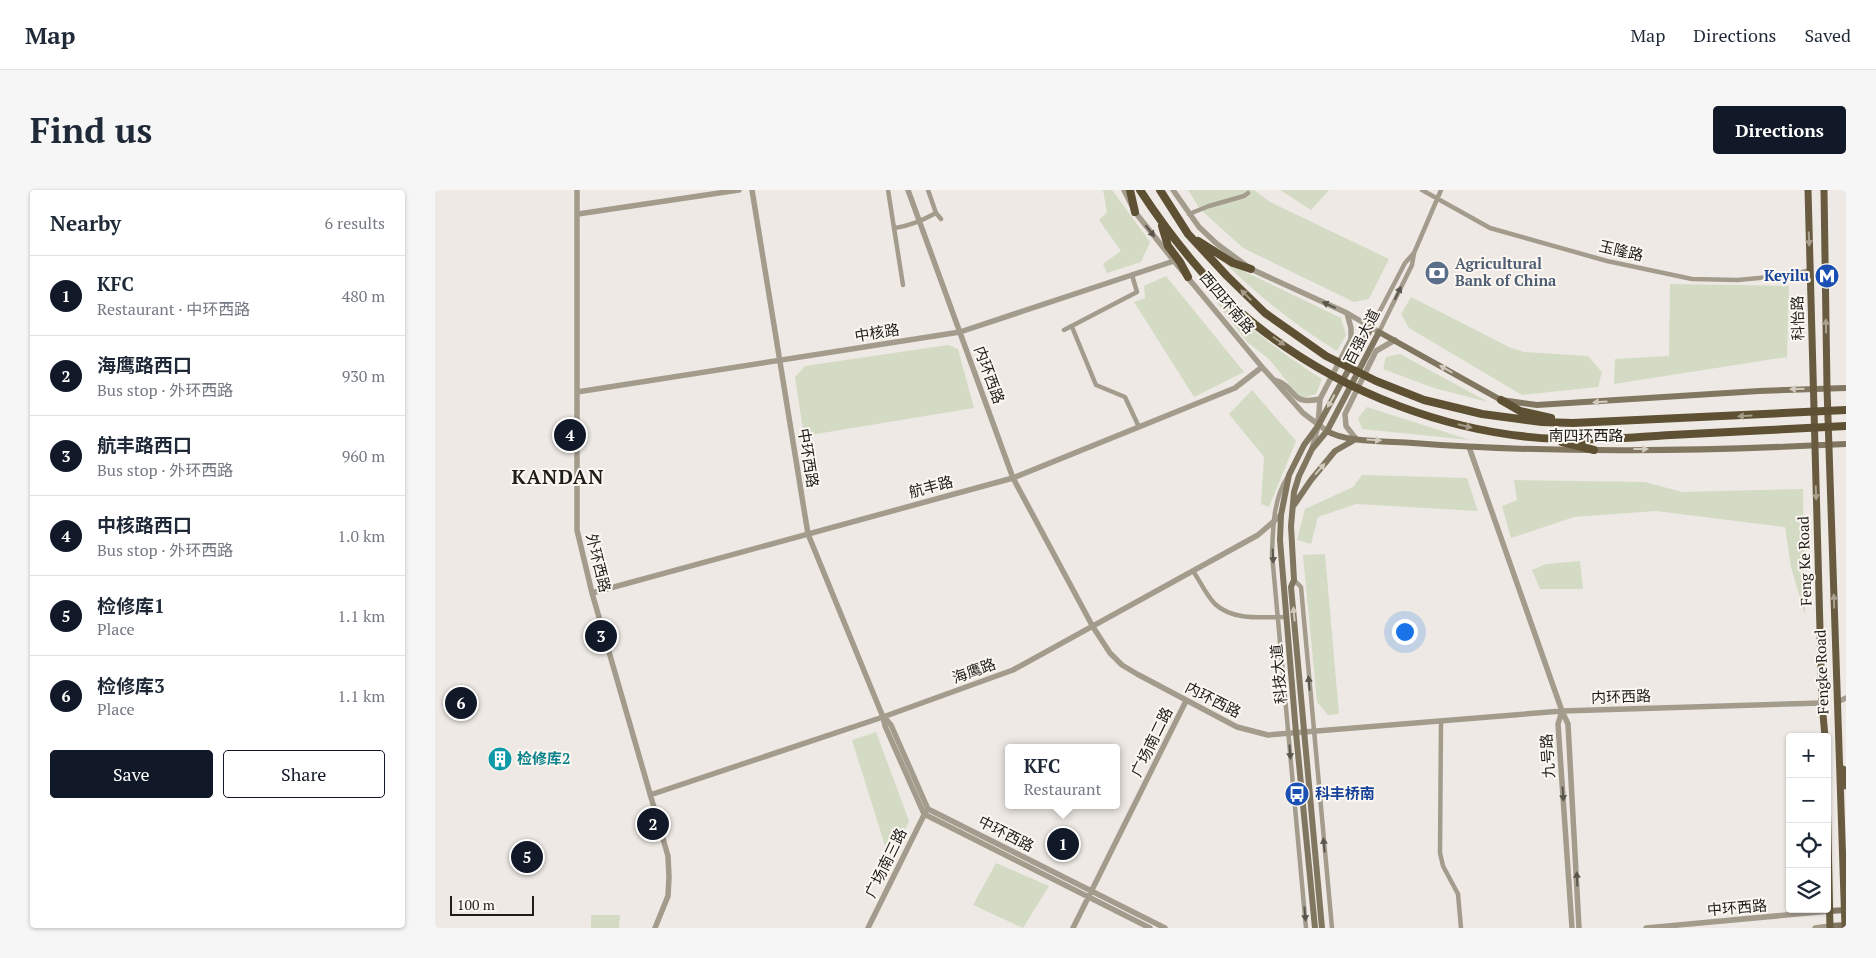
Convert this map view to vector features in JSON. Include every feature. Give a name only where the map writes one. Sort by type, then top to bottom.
[{"type":"highway","points":[[1130,190],[1135,212]]},
{"type":"highway","name":"西四环南路","points":[[1140,190],[1161,222],[1217,287],[1250,319],[1319,368]]},
{"type":"highway","name":"西四环南路","points":[[1161,190],[1170,208],[1188,234],[1227,276],[1265,313],[1326,356],[1376,381],[1424,400],[1481,414],[1542,422],[1573,423]]},
{"type":"highway","points":[[1161,222],[1168,246],[1180,262],[1188,278]]},
{"type":"highway","points":[[1188,234],[1233,263],[1251,269]]},
{"type":"highway","name":"南四环西路","points":[[1319,368],[1370,393],[1420,413],[1475,428],[1545,438],[1670,436],[1846,426]]},
{"type":"highway","points":[[1501,400],[1521,411],[1573,423],[1668,420],[1846,410]]},
{"type":"highway","points":[[1545,438],[1594,450]]},
{"type":"main road","name":"科怡路","points":[[1808,190],[1815,445]]},
{"type":"main road","name":"科怡路","points":[[1824,190],[1829,444]]},
{"type":"main road","name":"百强大道","points":[[1318,426],[1371,328]]},
{"type":"main road","name":"南四环西路","points":[[1379,332],[1501,400],[1537,405],[1846,388]]},
{"type":"main road","name":"百强大道","points":[[1327,431],[1379,332]]},
{"type":"main road","name":"科技大道","points":[[1315,928],[1293,734],[1287,617],[1280,540],[1281,515],[1289,475],[1304,445],[1318,426]]},
{"type":"main road","name":"南四环西路","points":[[1327,431],[1335,436],[1356,439],[1469,447],[1594,450],[1741,449],[1846,444]]},
{"type":"main road","name":"科技大道","points":[[1322,928],[1291,587],[1294,580],[1291,545],[1292,509],[1294,492],[1299,476],[1312,449],[1327,431]]},
{"type":"main road","points":[[1292,509],[1301,493],[1335,451],[1356,439]]},
{"type":"main road","name":"Fengke Road","points":[[1829,444],[1845,926]]},
{"type":"main road","name":"Feng Ke Road","points":[[1815,445],[1822,703],[1825,733]]},
{"type":"main road","points":[[1839,761],[1843,769],[1846,786]]},
{"type":"main road","points":[[1828,823],[1829,868]]},
{"type":"main road","points":[[1843,880],[1846,869]]},
{"type":"main road","points":[[1831,911],[1845,910]]},
{"type":"main road","points":[[1830,913],[1830,927],[1845,926]]},
{"type":"street","name":"外环西路","points":[[577,190],[577,530],[592,593],[668,856],[668,896],[655,928]]},
{"type":"street","points":[[577,214],[739,190]]},
{"type":"street","name":"中环西路","points":[[752,190],[808,534],[883,717],[891,725],[926,812],[1090,894],[1165,928]]},
{"type":"street","points":[[888,190],[903,285]]},
{"type":"street","name":"内环西路","points":[[908,190],[1013,478],[1093,627],[1110,653],[1122,665],[1186,701],[1237,727],[1254,733],[1268,735],[1562,711],[1822,703]]},
{"type":"street","points":[[928,190],[936,213],[941,219]]},
{"type":"street","name":"西四环南路","points":[[1124,190],[1135,212],[1173,261],[1262,367],[1303,413],[1327,431]]},
{"type":"street","points":[[1173,190],[1199,227],[1217,244],[1251,269],[1347,313],[1379,332]]},
{"type":"street","name":"玉隆路","points":[[1421,190],[1436,200],[1490,228],[1607,261],[1692,279],[1737,280],[1791,275],[1810,270]]},
{"type":"street","name":"百强大道","points":[[1379,332],[1412,265],[1414,253],[1441,190]]},
{"type":"street","points":[[1189,214],[1248,193]]},
{"type":"street","points":[[895,228],[920,221],[936,213]]},
{"type":"street","name":"百强大道","points":[[1371,328],[1405,263],[1414,253]]},
{"type":"street","name":"中核路","points":[[577,392],[960,332],[1173,261]]},
{"type":"street","points":[[1064,330],[1137,292],[1132,275]]},
{"type":"street","points":[[1312,449],[1318,426],[1321,399],[1351,339],[1351,328],[1347,313]]},
{"type":"street","points":[[1072,327],[1096,385],[1125,397],[1139,427]]},
{"type":"street","points":[[1356,439],[1346,426],[1345,414],[1376,352],[1395,340]]},
{"type":"street","name":"航丰路","points":[[592,593],[1013,478],[1235,388],[1262,367]]},
{"type":"street","points":[[1274,380],[1284,382],[1297,398],[1304,401],[1321,399]]},
{"type":"street","points":[[1469,447],[1562,711]]},
{"type":"street","points":[[1289,475],[1279,496],[1274,521],[1272,554],[1293,734],[1306,928]]},
{"type":"street","name":"海鹰路","points":[[650,795],[883,717],[1013,670],[1258,535],[1281,515]]},
{"type":"street","points":[[1193,571],[1214,603],[1222,609],[1237,616],[1287,617]]},
{"type":"street","points":[[1294,580],[1301,587],[1332,928]]},
{"type":"street","points":[[1837,702],[1846,698]]},
{"type":"street","name":"广场南二路","points":[[1073,928],[1186,701]]},
{"type":"street","points":[[1837,702],[1846,704]]},
{"type":"street","name":"九号路","points":[[1562,711],[1558,724],[1572,928]]},
{"type":"street","name":"九号路","points":[[1562,711],[1568,724],[1579,928]]},
{"type":"street","points":[[1441,721],[1440,853],[1443,866],[1458,894],[1461,928]]},
{"type":"street","name":"广场南三路","points":[[868,928],[926,812]]},
{"type":"street","name":"中环西路","points":[[1090,894],[1150,928]]},
{"type":"street","name":"中环西路","points":[[1646,928],[1808,913]]},
{"type":"street","points":[[1815,928],[1830,927]]},
{"type":"green space","points":[[1103,190],[1112,190],[1150,242],[1141,262],[1107,273],[1103,264],[1121,251],[1099,220],[1107,212]]},
{"type":"green space","points":[[1188,190],[1254,190],[1270,202],[1389,259],[1369,299],[1354,302],[1243,248],[1200,209]]},
{"type":"green space","points":[[1280,190],[1329,190],[1311,210]]},
{"type":"green space","points":[[1216,254],[1233,266],[1341,318],[1346,335],[1337,351],[1274,306]]},
{"type":"green space","points":[[1166,276],[1244,372],[1194,397],[1134,302],[1145,298],[1144,286]]},
{"type":"green space","points":[[1199,279],[1257,333],[1322,379],[1316,394],[1303,398],[1298,395],[1269,359],[1247,342]]},
{"type":"green space","points":[[1670,284],[1789,286],[1787,357],[1614,384],[1615,359],[1669,356]]},
{"type":"green space","points":[[1411,297],[1509,347],[1524,352],[1588,356],[1602,372],[1598,387],[1522,395],[1409,328],[1401,314]]},
{"type":"green space","points":[[948,345],[958,349],[974,408],[804,436],[795,377],[805,366]]},
{"type":"green space","points":[[1400,354],[1488,402],[1434,388],[1383,369],[1386,357]]},
{"type":"green space","points":[[1252,390],[1296,441],[1269,507],[1261,504],[1264,457],[1229,414]]},
{"type":"green space","points":[[1367,407],[1470,440],[1362,429],[1358,418]]},
{"type":"green space","points":[[1362,475],[1467,478],[1478,511],[1356,504],[1318,517],[1311,544],[1297,540],[1305,509],[1353,487]]},
{"type":"green space","points":[[1514,480],[1645,482],[1682,492],[1803,489],[1805,615],[1791,567],[1785,527],[1656,511],[1574,517],[1511,538],[1502,506],[1517,500]]},
{"type":"green space","points":[[1325,554],[1339,714],[1328,715],[1317,702],[1303,555]]},
{"type":"green space","points":[[1580,561],[1583,589],[1540,589],[1532,570],[1546,564]]},
{"type":"green space","points":[[876,732],[909,821],[890,862],[852,740]]},
{"type":"green space","points":[[996,863],[1049,886],[1023,928],[973,905]]},
{"type":"green space","points":[[591,915],[620,915],[619,928],[591,928]]},
{"type":"place","name":"Agricultural Bank of China","points":[[1437,273]]},
{"type":"place","name":"Keyilu","points":[[1827,276]]},
{"type":"place","name":"中核路西口","points":[[570,435]]},
{"type":"place","name":"航丰路西口","points":[[601,636]]},
{"type":"place","name":"检修库3","points":[[461,703]]},
{"type":"place","name":"检修库2","points":[[500,759]]},
{"type":"place","name":"科丰桥南","points":[[1297,794]]},
{"type":"place","name":"海鹰路西口","points":[[653,824]]},
{"type":"place","name":"KFC","points":[[1063,844]]},
{"type":"place","name":"检修库1","points":[[527,857]]},
{"type":"district","name":"KANDAN","points":[[558,477]]}]
